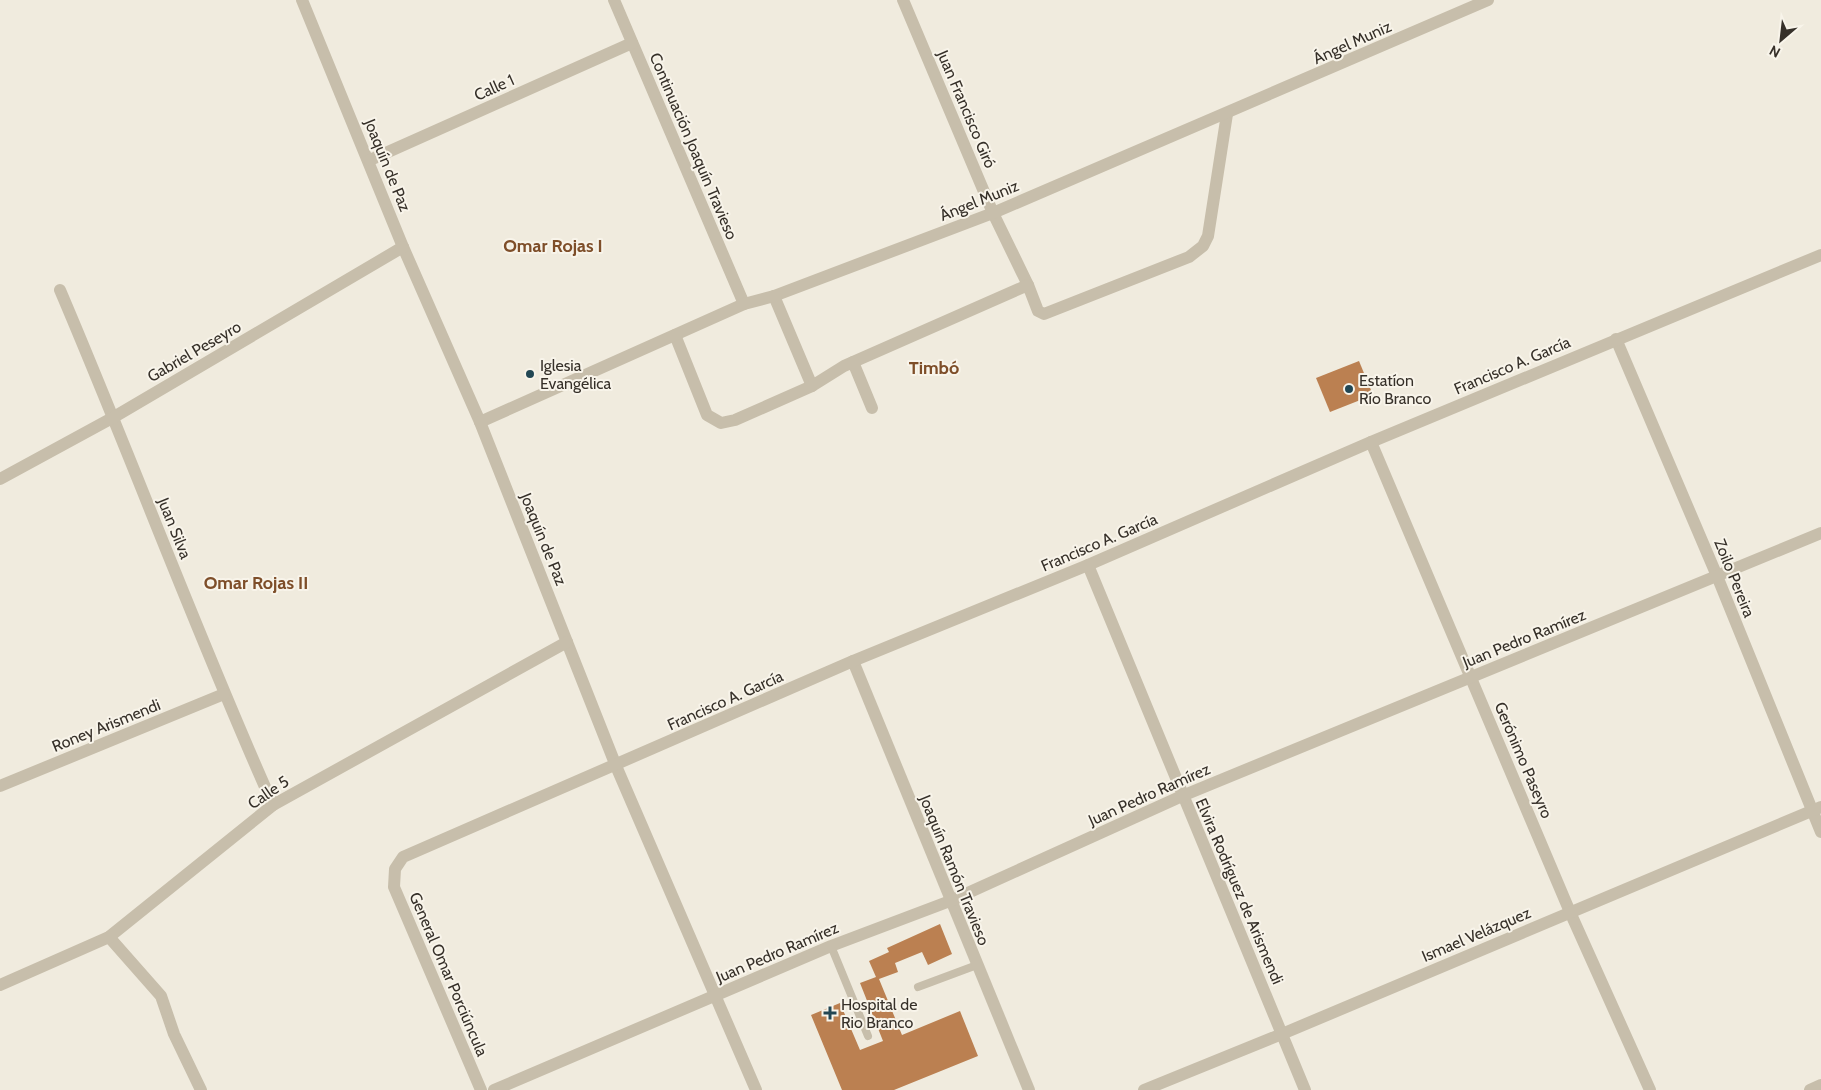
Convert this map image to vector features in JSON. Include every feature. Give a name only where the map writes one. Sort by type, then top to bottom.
[{"type":"street","name":"Joaquín de Paz","points":[[302,0],[370,160],[403,247],[480,422],[616,766],[756,1090]]},
{"type":"street","name":"Continuación Joaquín Travieso","points":[[614,0],[744,304]]},
{"type":"street","name":"Juan Francisco Giró","points":[[903,0],[993,213],[1028,285],[1038,311],[1044,314],[1189,257],[1203,246],[1208,236],[1226,114]]},
{"type":"street","name":"Ángel Muniz","points":[[480,422],[744,304],[774,296],[993,213],[1226,114],[1468,4],[1488,0]]},
{"type":"street","name":"Calle 1","points":[[370,160],[632,43]]},
{"type":"street","name":"Gabriel Peseyro","points":[[0,479],[114,417],[403,247]]},
{"type":"street","name":"Francisco A. García","points":[[395,869],[404,858],[414,851],[616,766],[853,661],[1088,565],[1371,442],[1821,255]]},
{"type":"street","points":[[675,336],[707,415],[721,423],[735,420],[812,386],[853,362],[1028,285]]},
{"type":"street","name":"Juan Silva","points":[[60,290],[114,417],[224,694],[273,805]]},
{"type":"street","points":[[774,296],[812,386]]},
{"type":"street","name":"Zoilo Pereira","points":[[1616,339],[1817,809],[1821,832]]},
{"type":"street","points":[[853,362],[872,408]]},
{"type":"street","name":"Gerónimo Paseyro","points":[[1371,442],[1570,912],[1650,1090]]},
{"type":"street","name":"Juan Pedro Ramírez","points":[[494,1090],[831,946],[950,901],[1182,796],[1821,533]]},
{"type":"street","name":"Elvira Rodríguez de Arismendi","points":[[1088,565],[1305,1090]]},
{"type":"street","name":"Calle 5","points":[[0,985],[109,937],[273,805],[567,642]]},
{"type":"street","name":"Joaquín Ramón Travieso","points":[[853,661],[1029,1090]]},
{"type":"street","name":"Roney Arismendi","points":[[0,786],[224,694]]},
{"type":"street","name":"Ismael Velázquez","points":[[1144,1090],[1817,809]]},
{"type":"street","name":"General Omar Porciúncula","points":[[395,869],[394,887],[481,1090]]},
{"type":"street","points":[[109,937],[161,996],[174,1034],[201,1090]]},
{"type":"street","points":[[1810,1090],[1821,1085]]},
{"type":"lane","points":[[831,946],[868,1036]]},
{"type":"lane","points":[[918,987],[977,965]]},
{"type":"building","name":"Estatíon Río Branco","points":[[1359,361],[1373,395],[1330,412],[1316,378]]},
{"type":"building","name":"Hospital de Rio Branco","points":[[940,924],[952,954],[928,965],[922,952],[895,963],[898,972],[879,979],[902,1035],[960,1011],[978,1056],[894,1090],[842,1090],[811,1015],[840,1003],[860,1050],[883,1041],[860,983],[876,977],[869,961],[889,952],[887,948]]},
{"type":"place","name":"Iglesia Evangélica","points":[[530,374]]},
{"type":"place","name":"Estatíon Río Branco","points":[[1349,389]]},
{"type":"place","name":"Hospital de Rio Branco","points":[[830,1013]]},
{"type":"district","name":"Omar Rojas I","points":[[553,246]]},
{"type":"district","name":"Timbó","points":[[934,368]]},
{"type":"district","name":"Omar Rojas II","points":[[256,583]]}]
